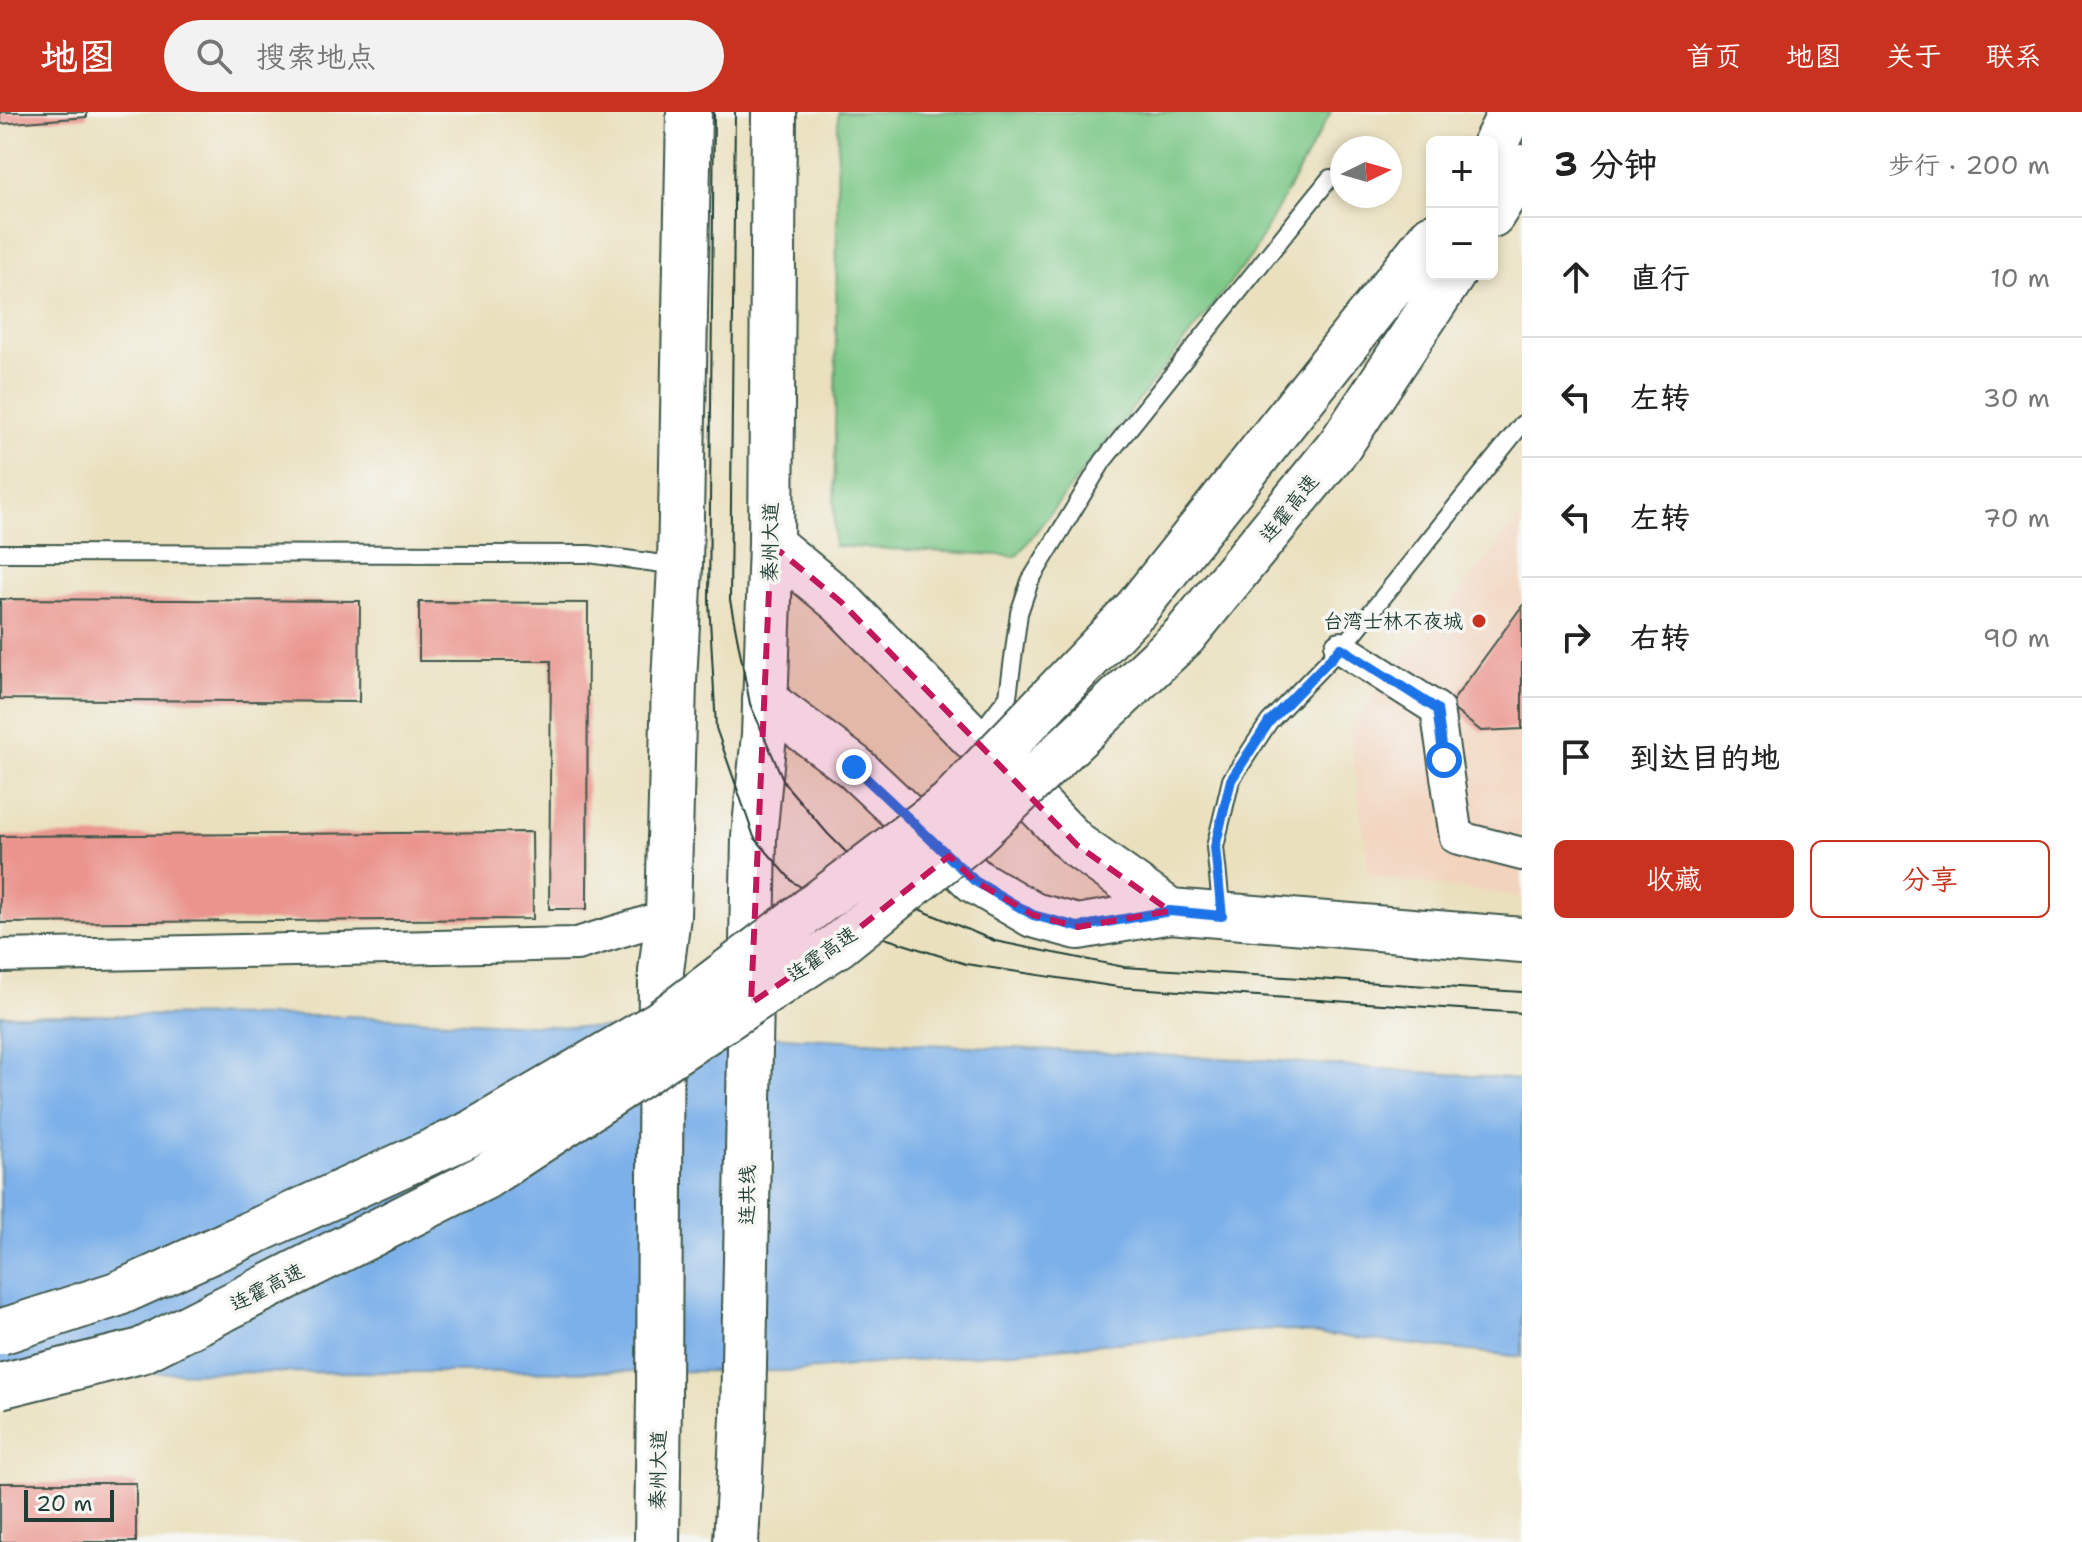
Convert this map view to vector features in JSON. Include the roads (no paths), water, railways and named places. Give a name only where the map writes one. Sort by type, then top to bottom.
[{"type":"main road","points":[[668,916],[680,566],[689,112]]},
{"type":"main road","name":"秦州大道","points":[[751,972],[754,837],[765,701],[771,544],[774,112]]},
{"type":"main road","points":[[1498,138],[1511,112]]},
{"type":"main road","points":[[1496,208],[1522,167]]},
{"type":"main road","name":"连霍高速","points":[[0,1332],[117,1294],[468,1135],[660,1023],[949,804],[1137,608],[1426,244]]},
{"type":"main road","name":"连霍高速","points":[[0,1386],[141,1351],[485,1177],[838,945],[970,839],[1184,636],[1340,445],[1449,280]]},
{"type":"main road","points":[[771,544],[841,602],[1078,846],[1170,911]]},
{"type":"main road","points":[[765,701],[854,767],[975,881],[1033,915],[1078,927],[1170,911],[1522,940]]},
{"type":"main road","name":"秦州大道","points":[[657,1542],[661,971],[668,916]]},
{"type":"main road","name":"连共线","points":[[736,1542],[743,1418],[751,972]]},
{"type":"street","points":[[1341,648],[1437,709],[1456,837],[1522,854]]},
{"type":"street","points":[[0,956],[577,944],[668,916]]},
{"type":"lane","points":[[975,739],[1008,696],[1019,613],[1030,581],[1103,461],[1330,178]]},
{"type":"lane","points":[[1222,916],[1215,847],[1231,780],[1269,722],[1341,648],[1522,424]]},
{"type":"lane","points":[[0,553],[589,554],[680,566]]},
{"type":"water","points":[[0,1015],[348,1016],[1280,1061],[1522,1080],[1522,1357],[1274,1329],[793,1371],[0,1373]]},
{"type":"tram line","points":[[714,112],[709,601],[716,728],[754,837],[793,882],[878,936],[966,964],[1118,987],[1522,1013]]},
{"type":"tram line","points":[[735,112],[730,600],[750,704],[785,784],[828,834],[867,873],[921,910],[995,941],[1124,967],[1522,992]]},
{"type":"place","name":"台湾士林不夜城","points":[[1479,621]]}]
